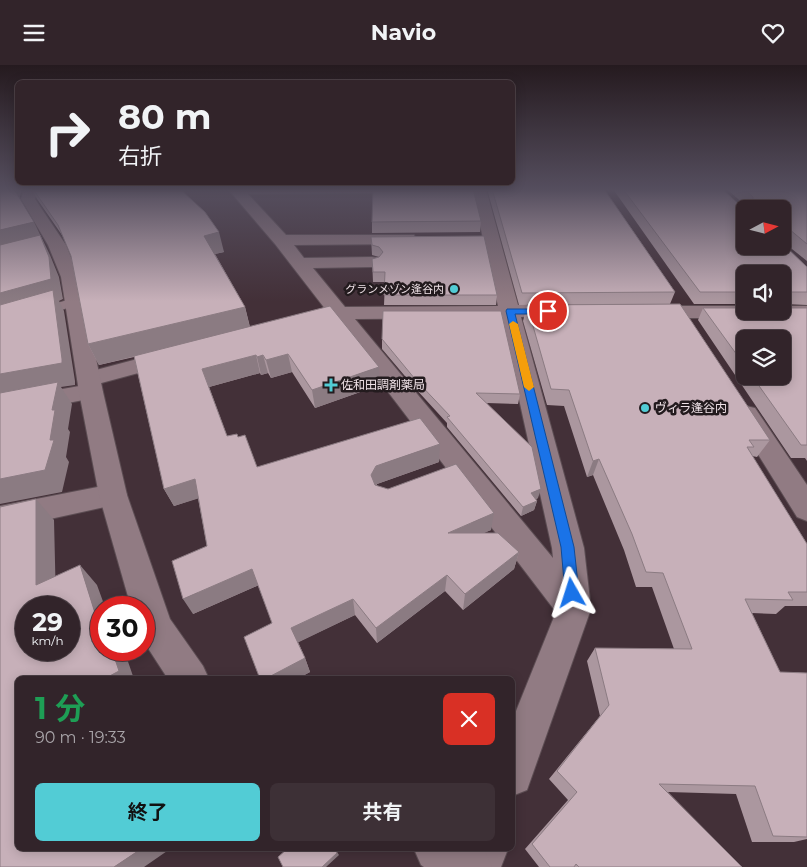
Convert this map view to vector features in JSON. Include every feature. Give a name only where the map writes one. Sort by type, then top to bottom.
[{"type":"street","points":[[39,226],[48,247],[70,277],[113,495],[155,627],[188,676]]},
{"type":"street","points":[[268,226],[574,609]]},
{"type":"street","points":[[489,226],[568,547],[574,609],[515,767]]},
{"type":"street","points":[[281,241],[425,239]]},
{"type":"street","points":[[473,239],[492,239]]},
{"type":"street","points":[[298,263],[372,262]]},
{"type":"street","points":[[681,307],[696,337]]},
{"type":"street","points":[[633,312],[681,307],[807,312]]},
{"type":"street","points":[[281,328],[339,313],[586,312]]},
{"type":"street","points":[[0,408],[90,385],[195,351]]},
{"type":"street","points":[[733,394],[807,509]]},
{"type":"street","points":[[434,477],[461,467]]},
{"type":"street","points":[[0,518],[113,495]]},
{"type":"lane","points":[[0,324],[74,302]]},
{"type":"building","points":[[0,226],[15,226],[0,230]]},
{"type":"building","points":[[59,226],[215,226],[219,232],[204,236],[245,307],[88,344],[71,256]]},
{"type":"building","points":[[503,226],[630,226],[675,292],[522,293]]},
{"type":"building","points":[[651,226],[736,226],[736,255],[791,255],[791,252],[807,267],[807,292],[791,292],[791,265],[736,265],[736,292],[700,292]]},
{"type":"building","points":[[791,226],[807,226],[807,244],[791,231]]},
{"type":"building","points":[[40,235],[49,257],[51,279],[0,293],[0,245]]},
{"type":"building","points":[[484,236],[497,295],[384,295],[385,272],[373,272],[372,259],[379,257],[383,252],[379,247],[372,245],[371,237]]},
{"type":"building","points":[[53,290],[62,363],[0,374],[0,305]]},
{"type":"building","points":[[680,304],[770,440],[749,440],[754,447],[747,447],[807,544],[807,592],[788,592],[793,600],[745,599],[780,672],[807,673],[807,837],[773,836],[755,786],[659,784],[742,867],[579,867],[576,864],[574,867],[550,867],[532,844],[577,792],[557,771],[609,705],[595,648],[692,649],[663,573],[646,572],[632,534],[599,459],[593,461],[569,390],[551,389],[527,305]]},
{"type":"building","points":[[330,306],[379,367],[312,390],[288,354],[266,360],[263,355],[257,357],[256,355],[202,369],[227,436],[237,434],[238,437],[245,435],[257,467],[420,418],[440,444],[376,466],[371,475],[375,485],[388,489],[456,464],[494,513],[448,533],[498,533],[519,552],[465,594],[447,575],[376,628],[353,599],[291,628],[305,658],[271,676],[259,676],[244,637],[272,623],[252,569],[183,599],[172,561],[207,546],[195,479],[164,489],[134,356]]},
{"type":"building","points":[[703,308],[736,308],[736,320],[791,320],[791,308],[807,308],[807,445],[801,445],[758,385],[791,385],[791,330],[736,330],[736,354]]},
{"type":"building","points":[[383,311],[501,311],[520,394],[476,393],[532,447],[541,489],[531,493],[537,501],[523,507],[447,417],[450,416],[415,379],[382,339]]},
{"type":"building","points":[[58,382],[52,410],[55,410],[50,440],[54,440],[45,470],[0,479],[0,393]]},
{"type":"building","points":[[36,499],[36,585],[80,565],[90,597],[90,661],[116,661],[119,671],[110,676],[15,676],[15,851],[138,851],[114,867],[0,867],[0,507]]},
{"type":"building","points":[[285,851],[336,851],[337,853],[322,867],[283,867],[278,857]]},
{"type":"slow traffic","points":[[513,324],[529,387]]},
{"type":"place","name":"グランメゾン逢谷内","points":[[454,289]]},
{"type":"place","name":"佐和田調剤薬局","points":[[331,385]]},
{"type":"place","name":"ヴィラ逢谷内","points":[[645,408]]},
{"type":"route","points":[[548,311],[510,311],[568,547],[572,593]]}]
